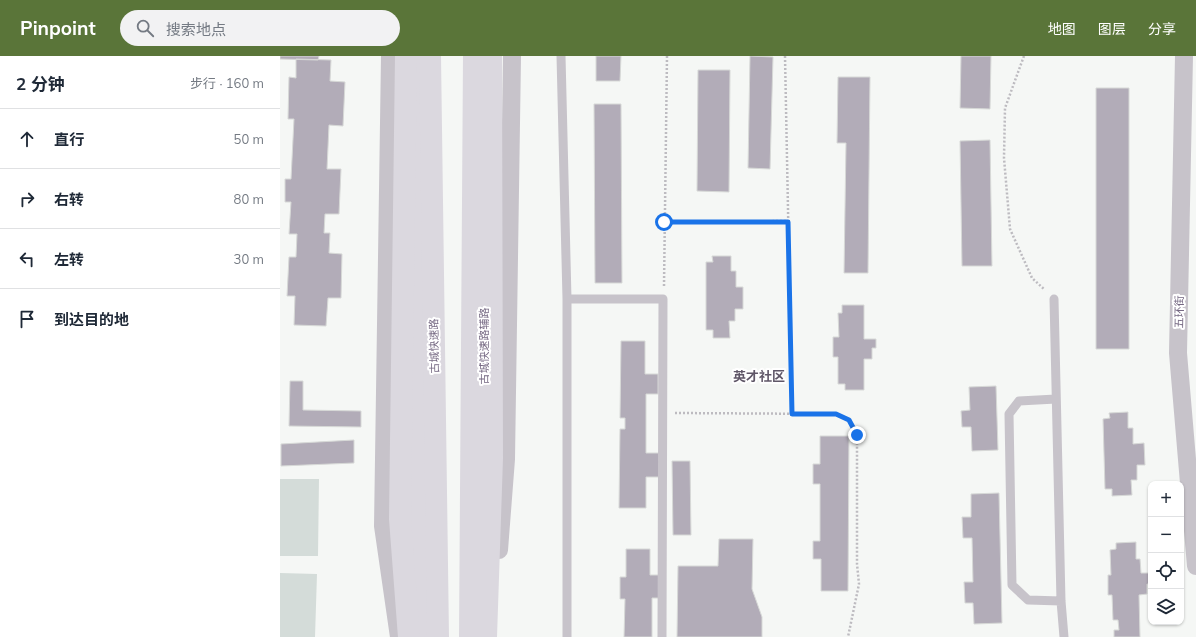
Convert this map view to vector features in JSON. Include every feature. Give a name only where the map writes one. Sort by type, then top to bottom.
[{"type":"main road","points":[[406,56],[400,519],[409,637]]},
{"type":"main road","points":[[419,56],[420,637]]},
{"type":"main road","name":"古城快速路","points":[[430,56],[438,637]]},
{"type":"main road","points":[[470,637],[474,56]]},
{"type":"main road","name":"古城快速路辅路","points":[[483,637],[485,56]]},
{"type":"main road","points":[[486,637],[492,458],[491,56]]},
{"type":"street","points":[[390,56],[384,526],[399,637]]},
{"type":"street","points":[[492,637],[506,459],[512,56]]},
{"type":"street","name":"五环街","points":[[1184,56],[1189,96],[1178,353],[1196,566]]},
{"type":"lane","points":[[561,56],[567,298],[568,637]]},
{"type":"lane","points":[[567,298],[664,299],[662,637]]},
{"type":"lane","points":[[1054,299],[1061,601],[1064,637]]},
{"type":"lane","points":[[1056,399],[1019,401],[1009,414],[1012,585],[1028,600],[1061,601]]},
{"type":"path","points":[[664,299],[667,56]]},
{"type":"path","points":[[785,56],[792,414]]},
{"type":"path","points":[[1024,56],[1005,108],[1004,158],[1010,229],[1032,278],[1054,299]]},
{"type":"path","points":[[664,222],[788,222]]},
{"type":"path","points":[[663,412],[836,414],[849,420],[857,435],[857,564],[859,584],[848,637]]},
{"type":"shaded area","points":[[280,479],[319,479],[318,556],[280,556]]},
{"type":"shaded area","points":[[280,573],[317,574],[315,637],[280,637]]},
{"type":"building","points":[[280,56],[319,56],[318,60],[280,59]]},
{"type":"building","points":[[596,56],[621,56],[620,81],[596,81]]},
{"type":"building","points":[[750,56],[773,57],[770,169],[748,168]]},
{"type":"building","points":[[961,56],[991,56],[990,109],[960,108]]},
{"type":"building","points":[[296,59],[331,60],[330,81],[345,82],[343,126],[329,125],[327,169],[341,169],[339,214],[325,214],[324,233],[330,233],[329,253],[342,254],[341,298],[328,298],[326,326],[294,325],[295,296],[287,296],[289,257],[296,257],[297,234],[289,234],[291,202],[285,202],[285,179],[291,179],[294,119],[288,119],[289,77],[296,78]]},
{"type":"building","points":[[698,70],[730,70],[729,192],[697,191]]},
{"type":"building","points":[[838,77],[870,77],[868,273],[844,273],[846,143],[837,143]]},
{"type":"building","points":[[1096,88],[1129,88],[1129,349],[1096,349]]},
{"type":"building","points":[[594,104],[621,104],[622,283],[595,283]]},
{"type":"building","points":[[990,140],[992,266],[962,266],[960,141]]},
{"type":"building","points":[[712,256],[731,256],[731,271],[736,271],[736,287],[743,287],[743,309],[735,309],[735,321],[729,321],[730,338],[713,338],[713,330],[706,330],[706,262],[713,262]]},
{"type":"building","points":[[842,305],[864,305],[864,339],[876,339],[876,348],[872,348],[872,359],[864,359],[864,390],[845,390],[845,384],[838,384],[838,357],[833,357],[833,337],[839,337],[838,313],[842,313]]},
{"type":"building","points":[[621,341],[645,341],[645,374],[658,374],[658,394],[646,394],[646,453],[659,453],[659,477],[646,477],[646,508],[619,508],[620,429],[625,429],[625,418],[620,418]]},
{"type":"building","points":[[290,381],[303,381],[303,410],[361,411],[361,427],[289,426]]},
{"type":"building","points":[[996,386],[998,450],[972,451],[971,427],[962,427],[961,411],[970,410],[969,387]]},
{"type":"building","points":[[1128,412],[1128,428],[1133,428],[1133,444],[1144,443],[1145,465],[1137,465],[1137,480],[1131,480],[1132,495],[1112,496],[1112,489],[1105,489],[1103,419],[1110,418],[1109,413]]},
{"type":"building","points":[[820,436],[849,436],[848,591],[821,591],[821,559],[813,559],[813,541],[820,541],[820,484],[813,484],[813,464],[820,464]]},
{"type":"building","points":[[354,440],[354,463],[281,466],[281,444]]},
{"type":"building","points":[[672,461],[690,461],[691,535],[673,535]]},
{"type":"building","points":[[999,493],[1002,623],[974,624],[973,603],[965,603],[964,582],[973,582],[972,538],[963,538],[962,517],[971,517],[971,494]]},
{"type":"building","points":[[719,539],[753,539],[752,589],[762,617],[762,637],[677,637],[678,566],[718,566]]},
{"type":"building","points":[[1136,542],[1136,559],[1140,559],[1141,573],[1148,573],[1147,594],[1139,595],[1140,637],[1114,637],[1114,630],[1119,630],[1118,620],[1113,620],[1112,595],[1108,595],[1108,575],[1111,575],[1110,550],[1116,549],[1116,543]]},
{"type":"building","points":[[626,549],[650,549],[650,575],[659,575],[659,598],[652,598],[652,637],[624,637],[625,599],[620,599],[620,577],[626,577]]},
{"type":"district","name":"英才社区","points":[[759,376]]},
{"type":"route","points":[[664,222],[788,222],[792,414],[836,414],[849,420],[857,435]]}]
